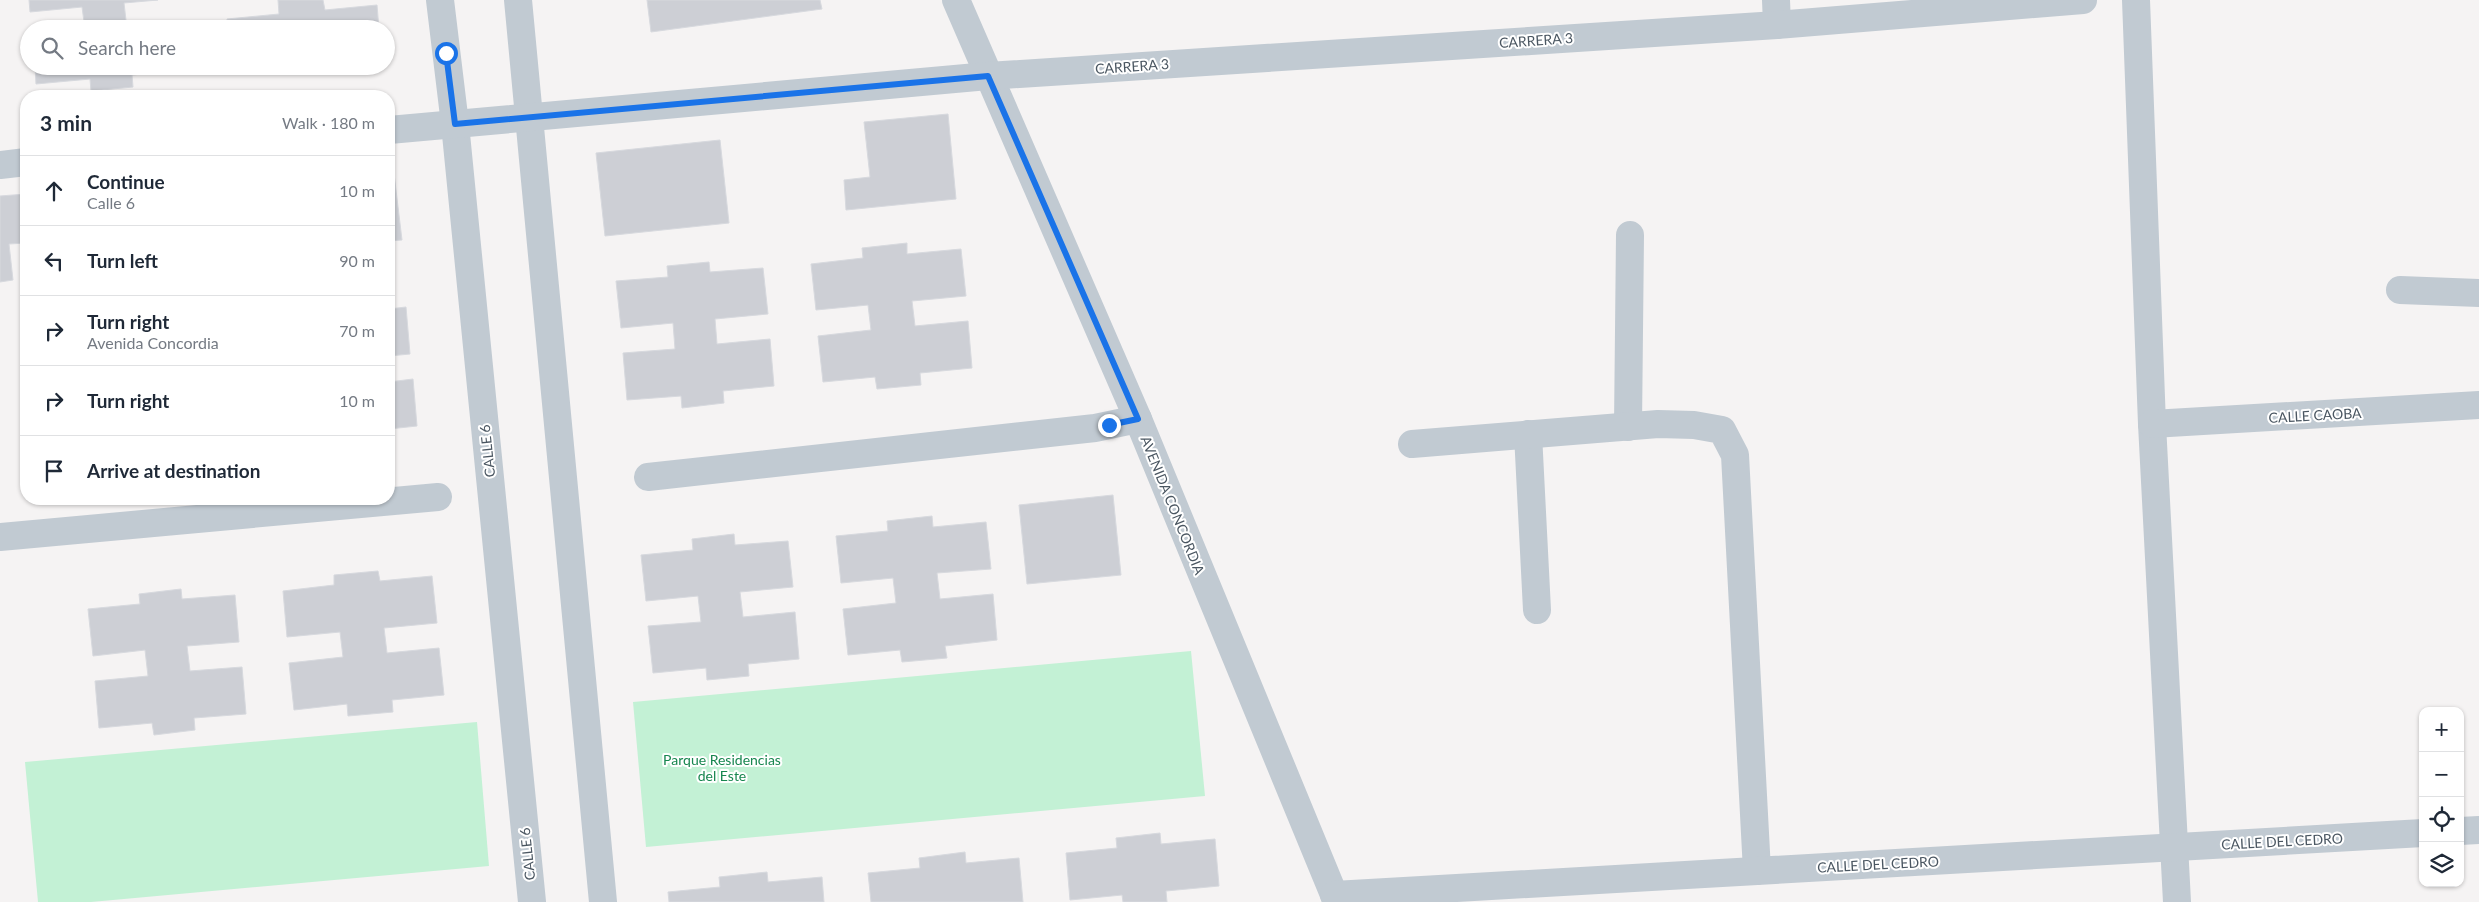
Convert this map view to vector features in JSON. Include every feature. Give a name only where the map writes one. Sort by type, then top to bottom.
[{"type":"street","name":"CALLE 6","points":[[440,0],[455,124],[532,902]]},
{"type":"street","points":[[518,0],[603,902]]},
{"type":"street","name":"AVENIDA CONCORDIA","points":[[956,0],[1138,419],[1335,898]]},
{"type":"street","name":"CARRERA 3","points":[[395,129],[988,76],[1777,12],[2083,0]]},
{"type":"street","points":[[2136,0],[2152,424],[2176,847],[2177,902]]},
{"type":"street","points":[[0,165],[20,163]]},
{"type":"street","points":[[1628,427],[1630,235]]},
{"type":"street","points":[[2400,290],[2479,293]]},
{"type":"street","name":"CALLE CAOBA","points":[[2152,424],[2479,405]]},
{"type":"street","points":[[648,477],[1095,428],[1138,419]]},
{"type":"street","points":[[1412,444],[1676,424],[1722,430],[1735,455],[1757,871]]},
{"type":"street","points":[[1528,434],[1538,610]]},
{"type":"street","points":[[395,500],[438,496]]},
{"type":"street","points":[[0,537],[342,505]]},
{"type":"street","points":[[2464,831],[2479,830]]},
{"type":"street","name":"CALLE DEL CEDRO","points":[[1335,898],[1757,871],[2419,833]]},
{"type":"green space","name":"Parque Residencias del Este","points":[[1191,651],[1205,796],[646,847],[633,702]]},
{"type":"green space","points":[[477,722],[489,866],[91,902],[38,902],[25,762]]},
{"type":"building","points":[[29,0],[158,0],[124,3],[126,20],[84,20],[82,7],[30,12]]},
{"type":"building","points":[[278,0],[323,0],[325,10],[377,5],[378,20],[227,20],[279,14]]},
{"type":"building","points":[[647,0],[820,0],[822,9],[651,32]]},
{"type":"building","points":[[36,75],[132,75],[133,87],[91,90],[90,79],[36,84]]},
{"type":"building","points":[[948,114],[956,199],[846,210],[844,180],[870,177],[864,122]]},
{"type":"building","points":[[720,140],[729,223],[605,236],[596,153]]},
{"type":"building","points":[[395,182],[402,240],[395,241]]},
{"type":"building","points":[[20,194],[20,243],[9,244],[13,280],[0,282],[0,196]]},
{"type":"building","points":[[907,243],[907,254],[961,249],[966,296],[912,301],[915,326],[968,321],[972,368],[920,373],[921,385],[877,389],[875,377],[823,382],[818,336],[871,330],[868,305],[816,310],[811,264],[863,258],[862,248]]},
{"type":"building","points":[[709,262],[710,272],[763,268],[768,314],[715,319],[717,344],[770,339],[774,386],[723,391],[724,403],[682,408],[681,396],[627,400],[623,353],[675,349],[673,323],[621,328],[616,281],[668,277],[667,266]]},
{"type":"building","points":[[406,307],[410,354],[395,355],[395,308]]},
{"type":"building","points":[[413,379],[417,426],[395,428],[395,381]]},
{"type":"building","points":[[1113,495],[1121,575],[1027,584],[1019,505]]},
{"type":"building","points":[[932,516],[933,527],[986,522],[991,569],[937,573],[940,599],[993,594],[997,640],[945,646],[947,658],[902,662],[900,650],[848,655],[843,609],[896,603],[893,578],[841,583],[836,536],[888,531],[887,521]]},
{"type":"building","points":[[734,534],[735,545],[788,541],[793,587],[740,592],[743,617],[795,612],[799,659],[748,664],[749,676],[707,680],[706,668],[653,673],[648,626],[701,622],[698,596],[646,601],[641,555],[693,550],[692,539]]},
{"type":"building","points":[[378,571],[380,581],[432,576],[437,623],[384,628],[387,653],[439,648],[444,695],[392,700],[393,712],[348,716],[347,704],[294,710],[289,663],[343,657],[340,632],[287,637],[283,591],[334,585],[334,575]]},
{"type":"building","points":[[181,589],[182,599],[235,595],[239,642],[187,646],[190,671],[242,667],[246,714],[194,718],[195,730],[154,735],[152,723],[99,728],[95,681],[148,676],[145,650],[93,656],[88,609],[140,604],[139,594]]},
{"type":"building","points":[[1160,833],[1161,844],[1215,839],[1219,886],[1166,891],[1167,902],[1123,902],[1122,895],[1070,900],[1066,853],[1117,848],[1116,838]]},
{"type":"building","points":[[965,852],[966,863],[1019,858],[1023,902],[871,902],[868,873],[920,868],[919,858]]},
{"type":"building","points":[[767,872],[768,882],[822,877],[824,902],[669,902],[668,892],[720,887],[719,877]]},
{"type":"route","points":[[446,53],[455,124],[988,76],[1138,419],[1109,425]]}]
